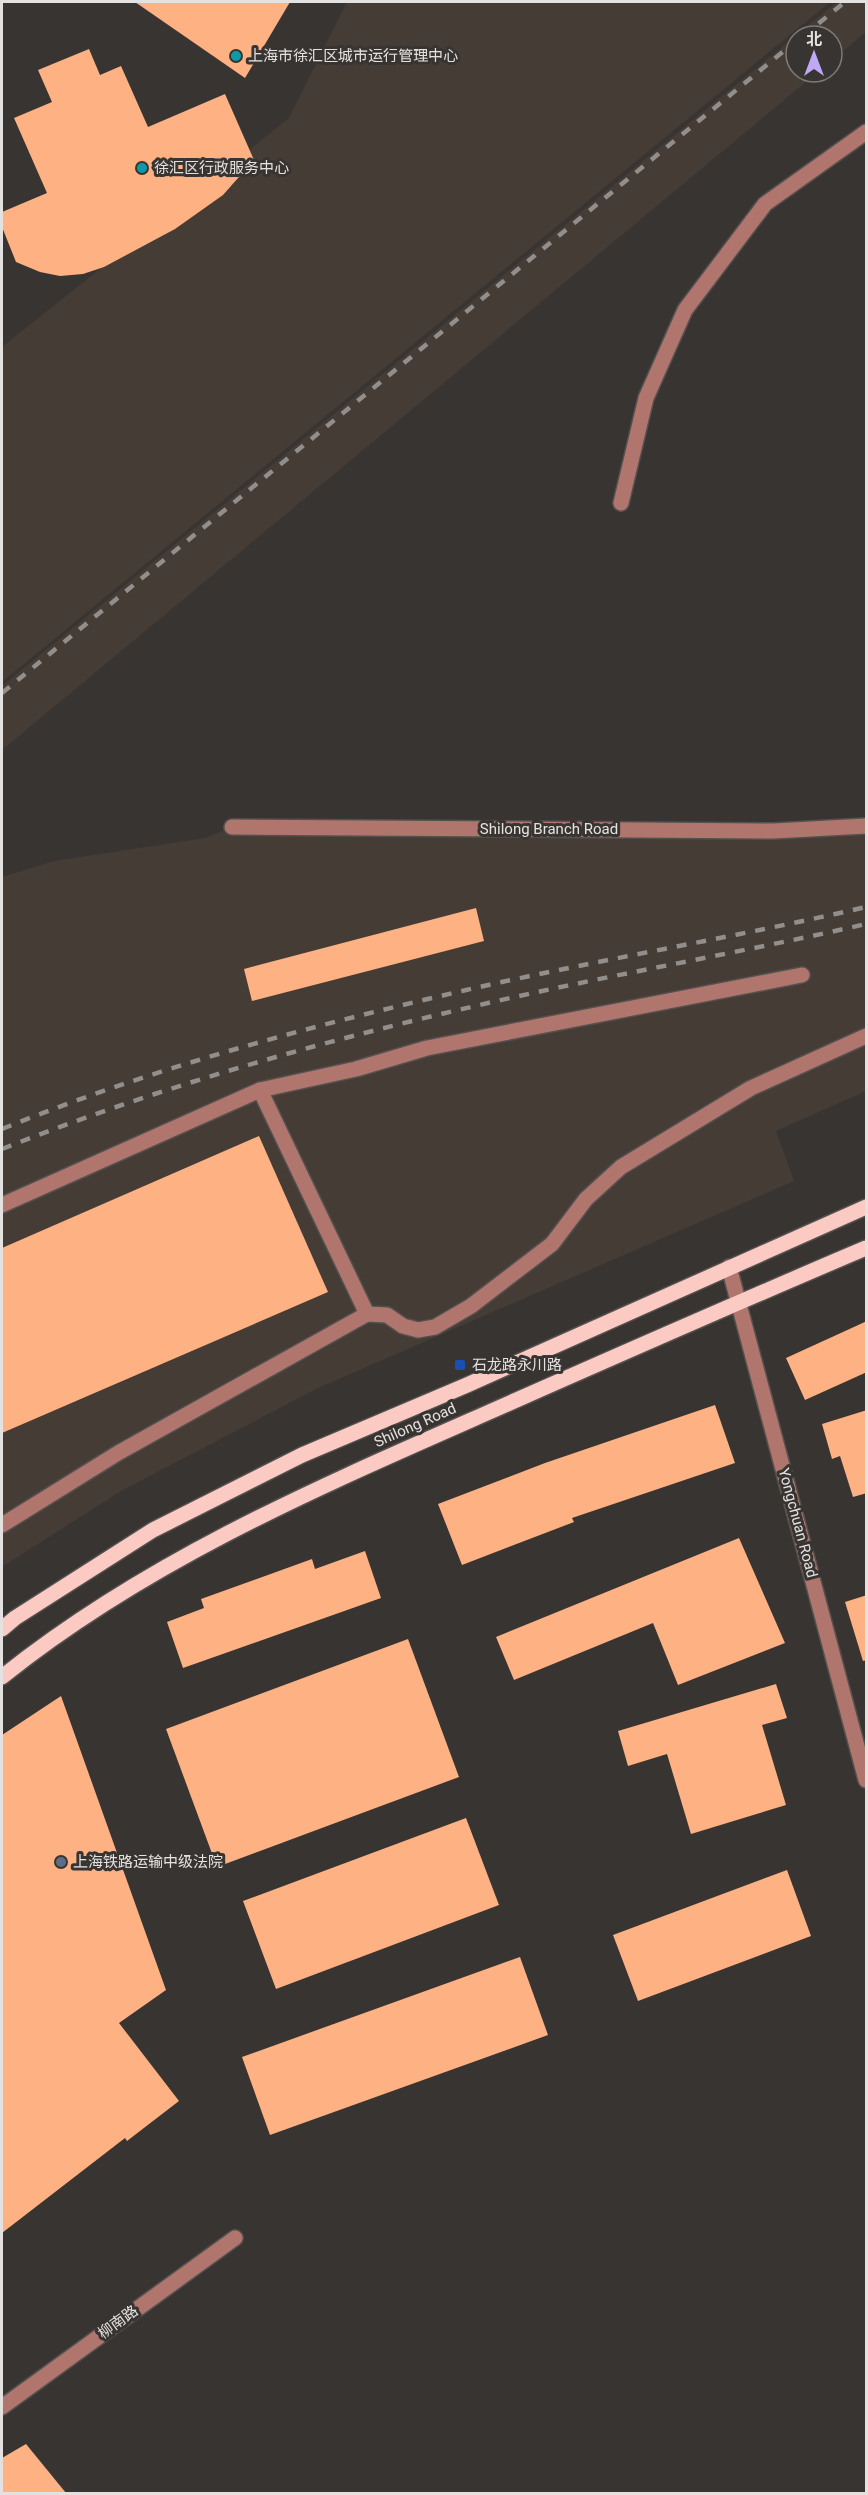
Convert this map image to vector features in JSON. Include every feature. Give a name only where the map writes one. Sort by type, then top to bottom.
[{"type":"main road","name":"Shilong Road","points":[[2,1629],[15,1618],[153,1530],[302,1455],[467,1385],[867,1207]]},
{"type":"main road","name":"Shilong Road","points":[[2,1677],[37,1649],[170,1563],[302,1495],[867,1248]]},
{"type":"street","points":[[621,503],[646,398],[685,310],[765,204],[867,132]]},
{"type":"street","name":"Shilong Branch Road","points":[[232,827],[774,831],[867,826]]},
{"type":"street","points":[[2,1205],[260,1090],[356,1069],[427,1048],[802,975]]},
{"type":"street","points":[[2,1525],[118,1453],[367,1314],[387,1315],[403,1326],[418,1330],[435,1328],[471,1306],[552,1244],[586,1199],[621,1167],[751,1088],[867,1036]]},
{"type":"street","points":[[260,1090],[367,1314]]},
{"type":"street","name":"Yongchuan Road","points":[[729,1267],[867,1780]]},
{"type":"street","name":"柳南路","points":[[2,2406],[235,2238]]},
{"type":"shaded area","points":[[347,2],[830,2],[803,24],[784,24],[784,40],[2,682],[2,347],[289,118]]},
{"type":"shaded area","points":[[837,2],[866,2],[866,32],[844,50],[844,24],[810,24]]},
{"type":"shaded area","points":[[784,45],[784,84],[804,84],[2,750],[2,686]]},
{"type":"shaded area","points":[[866,826],[866,1091],[776,1131],[794,1181],[316,1389],[121,1491],[2,1567],[2,877],[54,861],[205,838],[232,827]]},
{"type":"building","name":"上海市徐汇区城市运行管理中心","points":[[135,2],[290,2],[245,78]]},
{"type":"building","name":"徐汇区行政服务中心","points":[[89,49],[100,75],[121,66],[148,127],[225,94],[254,160],[223,195],[175,229],[104,267],[83,274],[60,276],[40,272],[16,262],[2,227],[2,212],[47,193],[14,118],[52,102],[38,70]]},
{"type":"building","points":[[476,908],[484,941],[252,1001],[244,969]]},
{"type":"building","points":[[259,1136],[328,1292],[2,1433],[2,1248]]},
{"type":"building","points":[[867,1321],[867,1372],[805,1400],[786,1358]]},
{"type":"building","points":[[715,1405],[735,1463],[572,1518],[574,1522],[462,1565],[438,1504],[545,1463]]},
{"type":"building","points":[[867,1410],[867,1493],[853,1497],[840,1456],[832,1459],[822,1424]]},
{"type":"building","points":[[739,1538],[785,1643],[678,1685],[653,1623],[514,1680],[496,1637]]},
{"type":"building","points":[[365,1551],[381,1598],[183,1668],[167,1622],[204,1608],[201,1599],[312,1559],[315,1569]]},
{"type":"building","points":[[867,1595],[867,1660],[863,1661],[845,1602]]},
{"type":"building","points":[[408,1639],[459,1777],[217,1867],[166,1729]]},
{"type":"building","points":[[776,1684],[787,1718],[762,1725],[786,1805],[691,1834],[667,1754],[628,1766],[618,1731]]},
{"type":"building","name":"上海铁路运输中级法院","points":[[61,1696],[166,1990],[119,2023],[179,2101],[127,2141],[125,2138],[2,2233],[2,1735]]},
{"type":"building","points":[[466,1818],[499,1905],[276,1989],[243,1901]]},
{"type":"building","points":[[787,1870],[811,1936],[638,2001],[613,1935]]},
{"type":"building","points":[[520,1957],[548,2035],[270,2135],[242,2057]]},
{"type":"building","points":[[26,2444],[66,2493],[2,2493],[2,2458]]},
{"type":"railway","points":[[818,24],[845,2]]},
{"type":"railway","points":[[2,693],[784,51]]},
{"type":"railway","points":[[2,1129],[171,1068],[345,1019],[512,980],[866,907]]},
{"type":"railway","points":[[2,1149],[175,1087],[352,1036],[520,996],[866,924]]},
{"type":"place","name":"上海市徐汇区城市运行管理中心","points":[[236,56]]},
{"type":"place","name":"徐汇区行政服务中心","points":[[142,168]]},
{"type":"place","name":"石龙路永川路","points":[[460,1365]]},
{"type":"place","name":"上海铁路运输中级法院","points":[[61,1862]]}]
